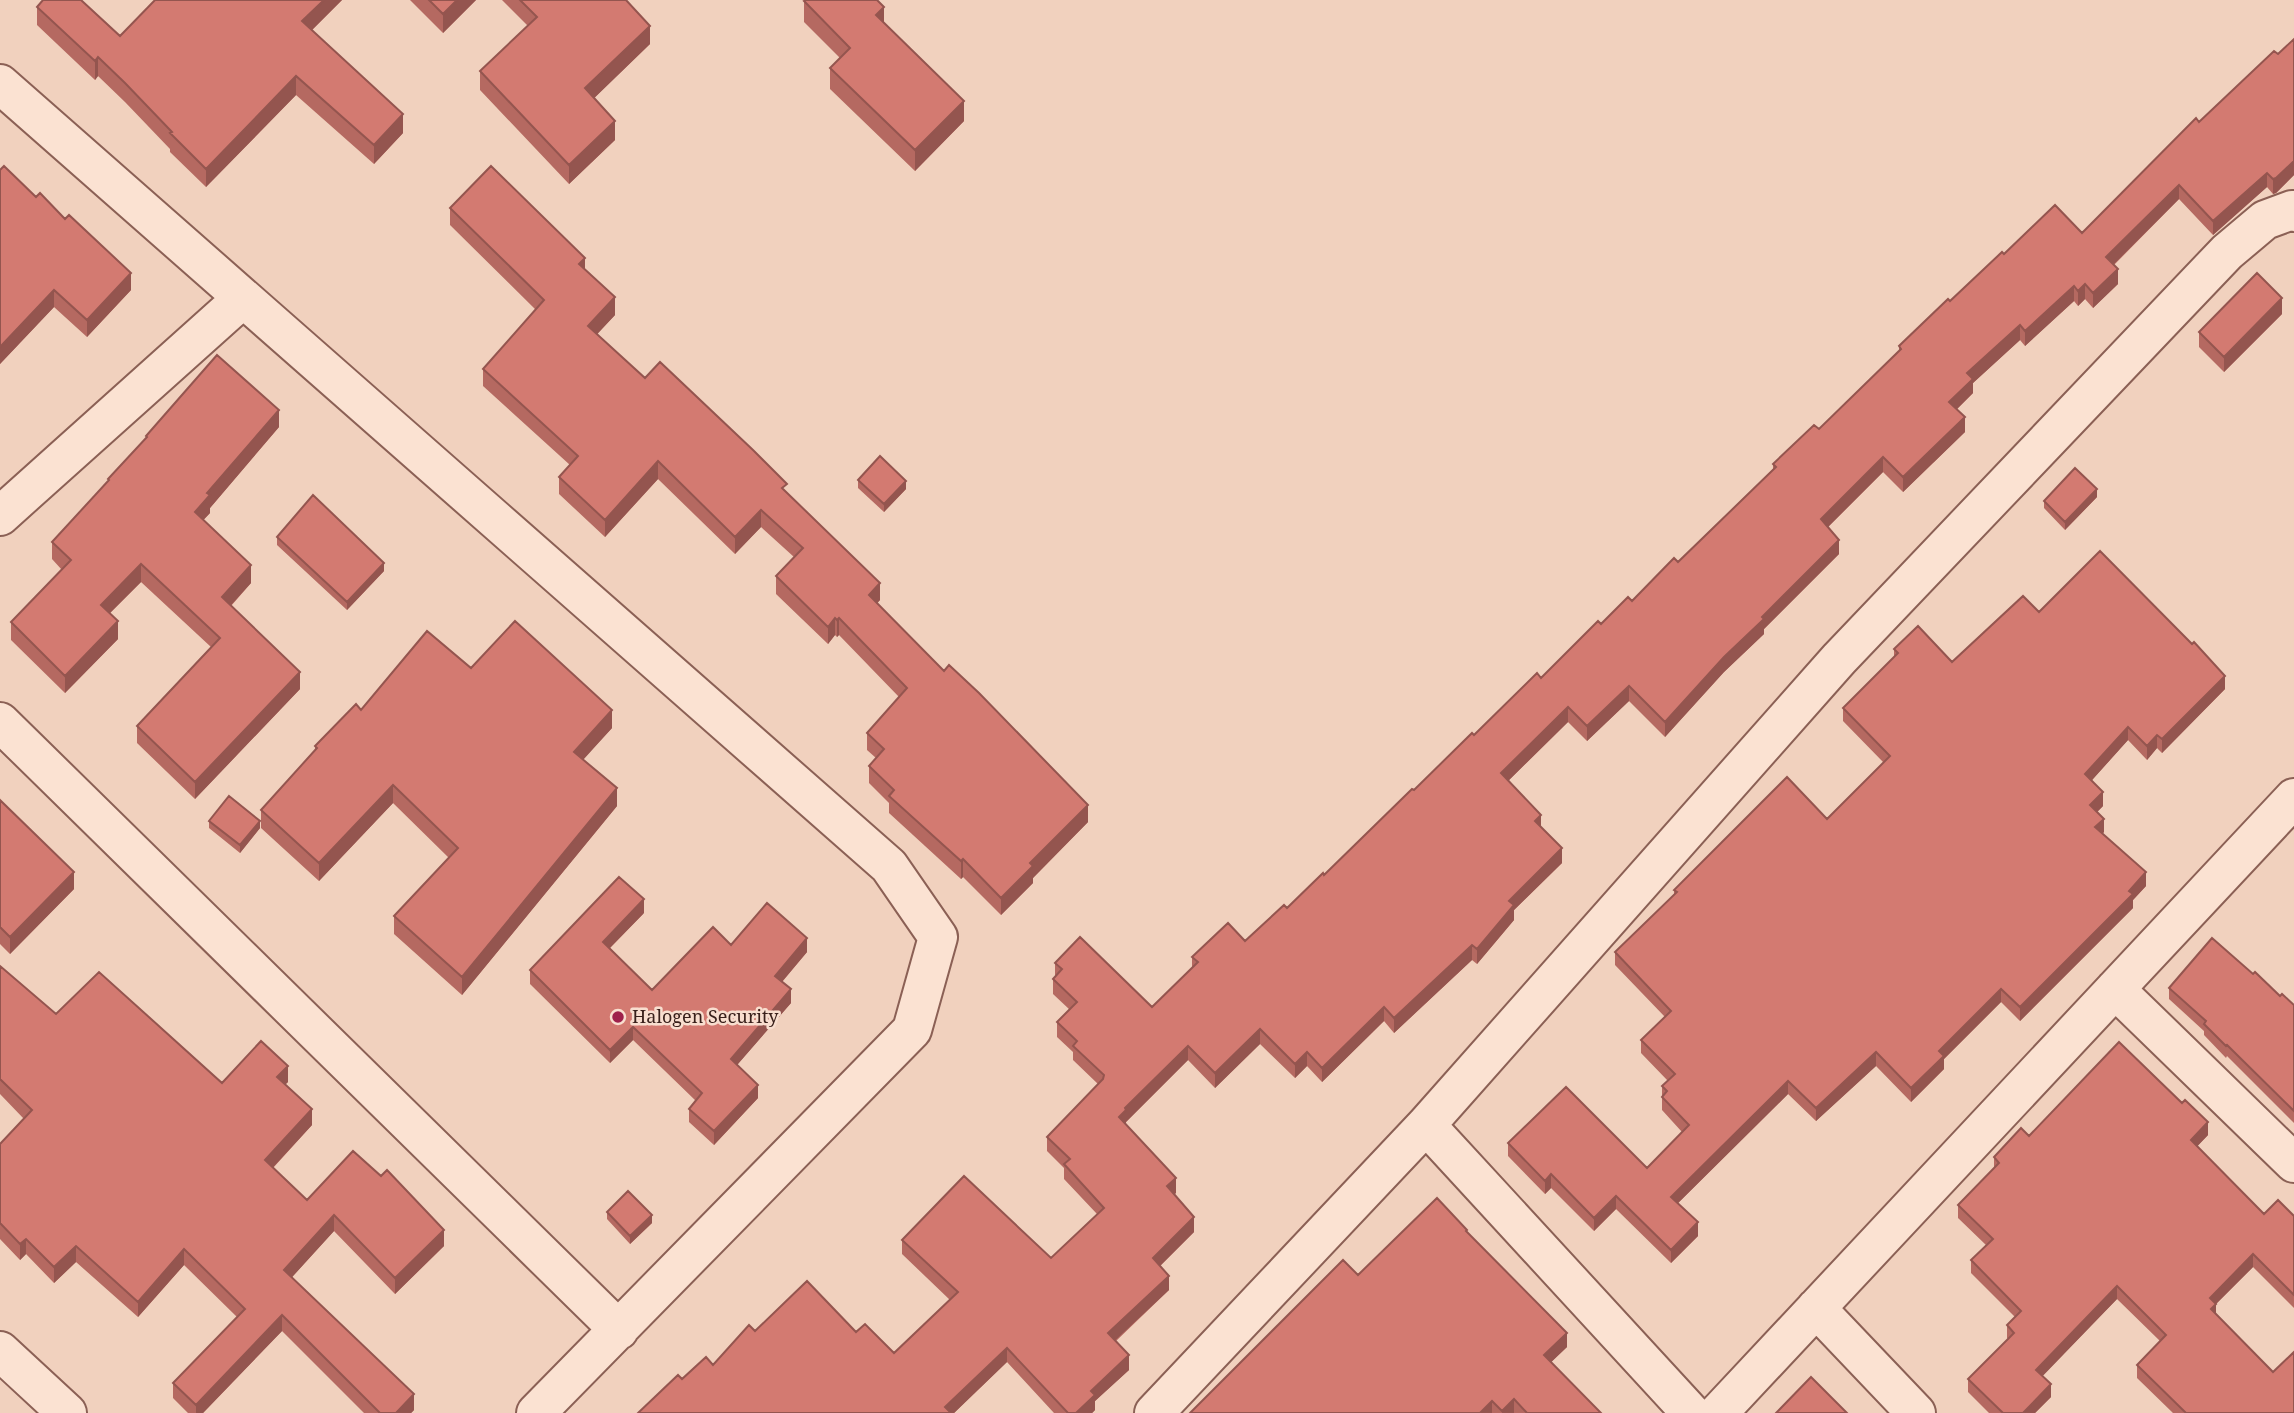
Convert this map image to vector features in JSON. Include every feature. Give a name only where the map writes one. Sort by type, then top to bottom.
[{"type":"street","points":[[0,84],[889,866],[938,937],[912,1030],[536,1413]]},
{"type":"street","points":[[1154,1413],[1426,1125],[1867,629],[2227,252],[2265,220],[2292,210],[2294,212]]},
{"type":"street","points":[[0,516],[242,299]]},
{"type":"street","points":[[0,722],[619,1330]]},
{"type":"street","points":[[1718,1413],[2294,798]]},
{"type":"street","points":[[2115,989],[2294,1163]]},
{"type":"street","points":[[1426,1125],[1692,1413]]},
{"type":"street","points":[[1816,1308],[1916,1413]]},
{"type":"street","points":[[0,1351],[67,1413]]},
{"type":"building","points":[[43,0],[81,0],[120,36],[155,0],[324,0],[302,21],[403,114],[374,145],[296,76],[206,169],[98,57],[95,61],[37,7]]},
{"type":"building","points":[[429,0],[457,0],[443,14]]},
{"type":"building","points":[[520,0],[626,0],[650,26],[585,88],[615,121],[569,165],[480,71],[537,17]]},
{"type":"building","points":[[877,0],[884,7],[876,15],[964,101],[915,150],[830,68],[850,48],[804,1]]},
{"type":"building","points":[[2294,39],[2294,161],[2276,178],[2273,179],[2267,173],[2213,221],[2179,185],[2106,257],[2118,269],[2093,293],[2085,284],[2078,291],[2074,286],[2025,331],[2020,325],[1967,373],[1973,379],[1949,402],[1965,417],[1903,477],[1883,457],[1821,519],[1839,540],[1762,617],[1764,619],[1724,657],[1665,722],[1629,686],[1587,726],[1568,707],[1501,773],[1541,815],[1535,821],[1562,848],[1509,901],[1514,905],[1477,949],[1472,945],[1394,1018],[1384,1007],[1322,1068],[1307,1052],[1295,1064],[1260,1029],[1215,1073],[1188,1046],[1125,1108],[1119,1117],[1176,1178],[1167,1186],[1194,1217],[1153,1258],[1169,1276],[1108,1333],[1129,1355],[1091,1391],[1095,1395],[1076,1413],[1068,1413],[1007,1348],[945,1407],[951,1413],[638,1413],[678,1375],[682,1379],[706,1357],[713,1365],[749,1325],[755,1331],[807,1281],[856,1332],[865,1324],[894,1353],[958,1292],[902,1240],[964,1176],[1051,1258],[1104,1208],[1064,1164],[1070,1159],[1047,1137],[1104,1075],[1073,1046],[1077,1041],[1057,1022],[1077,1002],[1053,979],[1062,969],[1055,963],[1080,937],[1152,1007],[1198,962],[1192,957],[1228,923],[1245,941],[1284,905],[1287,908],[1323,873],[1324,875],[1537,673],[1541,678],[1598,621],[1601,624],[1628,597],[1632,601],[1674,558],[1678,562],[1776,467],[1773,464],[1814,425],[1819,429],[1948,299],[1950,301],[2002,252],[2004,254],[2055,205],[2082,233],[2196,118],[2199,122],[2274,51],[2278,54]]},
{"type":"building","points":[[4,166],[36,197],[40,193],[65,219],[69,215],[131,273],[87,320],[54,290],[0,347],[0,170]]},
{"type":"building","points":[[491,166],[585,258],[579,264],[615,297],[588,326],[645,378],[660,362],[753,450],[787,484],[782,488],[880,583],[869,595],[944,671],[949,665],[979,693],[1088,805],[1030,863],[1033,866],[1001,898],[963,859],[961,861],[889,796],[894,790],[869,766],[884,749],[867,733],[907,688],[839,618],[835,618],[828,627],[776,576],[803,548],[761,510],[735,537],[658,461],[605,520],[559,477],[578,456],[483,369],[544,300],[450,208]]},
{"type":"building","points":[[2257,273],[2282,298],[2224,357],[2199,332]]},
{"type":"building","points":[[217,355],[279,410],[207,493],[210,495],[195,512],[251,565],[222,597],[300,672],[195,782],[137,726],[220,638],[141,564],[101,605],[118,621],[65,676],[11,622],[71,560],[52,542]]},
{"type":"building","points":[[880,456],[906,481],[884,504],[858,480]]},
{"type":"building","points":[[2075,468],[2097,489],[2065,522],[2044,501]]},
{"type":"building","points":[[313,495],[384,563],[347,602],[277,537]]},
{"type":"building","points":[[2100,551],[2192,644],[2194,642],[2225,676],[2162,739],[2157,735],[2147,746],[2128,727],[2085,774],[2103,792],[2090,805],[2104,819],[2095,827],[2146,872],[2129,891],[2133,894],[2020,1007],[2001,989],[1939,1051],[1944,1056],[1911,1088],[1876,1052],[1816,1108],[1788,1081],[1671,1197],[1698,1222],[1671,1250],[1616,1196],[1594,1218],[1551,1174],[1545,1181],[1508,1143],[1566,1087],[1647,1168],[1689,1125],[1662,1097],[1667,1091],[1662,1086],[1675,1074],[1641,1040],[1671,1011],[1615,952],[1677,892],[1674,890],[1787,777],[1827,819],[1890,756],[1843,708],[1898,653],[1894,649],[1918,626],[1952,662],[2023,596],[2039,612]]},
{"type":"building","points":[[515,621],[612,710],[574,752],[617,788],[462,977],[394,916],[458,848],[393,785],[319,863],[261,810],[317,748],[315,746],[356,704],[361,710],[427,631],[471,668]]},
{"type":"building","points":[[229,796],[260,821],[240,845],[209,821]]},
{"type":"building","points":[[0,800],[74,872],[10,937],[0,927]]},
{"type":"building","points":[[619,877],[644,899],[603,942],[652,990],[713,927],[731,945],[767,903],[807,938],[775,976],[791,989],[731,1059],[758,1085],[714,1131],[689,1109],[702,1093],[633,1027],[610,1050],[530,970]]},
{"type":"building","points":[[2212,938],[2294,1005],[2294,1111],[2204,1024],[2206,1021],[2169,988]]},
{"type":"building","points":[[0,966],[56,1014],[99,972],[222,1083],[261,1041],[288,1066],[277,1077],[312,1109],[265,1160],[307,1200],[353,1151],[381,1176],[387,1170],[444,1230],[395,1278],[334,1215],[284,1270],[414,1394],[396,1413],[380,1413],[282,1315],[196,1405],[173,1383],[245,1309],[184,1249],[138,1302],[76,1246],[54,1267],[26,1239],[20,1244],[0,1223],[0,1144],[32,1110],[0,1079]]},
{"type":"building","points":[[2119,1042],[2182,1103],[2185,1100],[2208,1122],[2191,1140],[2264,1214],[2278,1200],[2294,1216],[2294,1295],[2253,1254],[2210,1298],[2216,1304],[2211,1309],[2273,1372],[2294,1352],[2294,1413],[2186,1413],[2137,1365],[2166,1335],[2117,1286],[2036,1370],[2051,1384],[2023,1413],[2003,1413],[1968,1379],[2014,1333],[2007,1325],[2021,1311],[1971,1260],[1993,1239],[1958,1205],[1999,1163],[1994,1157],[2021,1128],[2029,1136]]},
{"type":"building","points":[[628,1191],[652,1215],[630,1236],[607,1212]]},
{"type":"building","points":[[1437,1198],[1567,1333],[1544,1355],[1601,1413],[1527,1413],[1514,1399],[1502,1411],[1492,1401],[1480,1413],[1190,1413],[1343,1260],[1358,1275]]},
{"type":"building","points":[[1811,1377],[1847,1413],[1776,1413]]},
{"type":"place","name":"Halogen Security","points":[[618,1017]]}]
